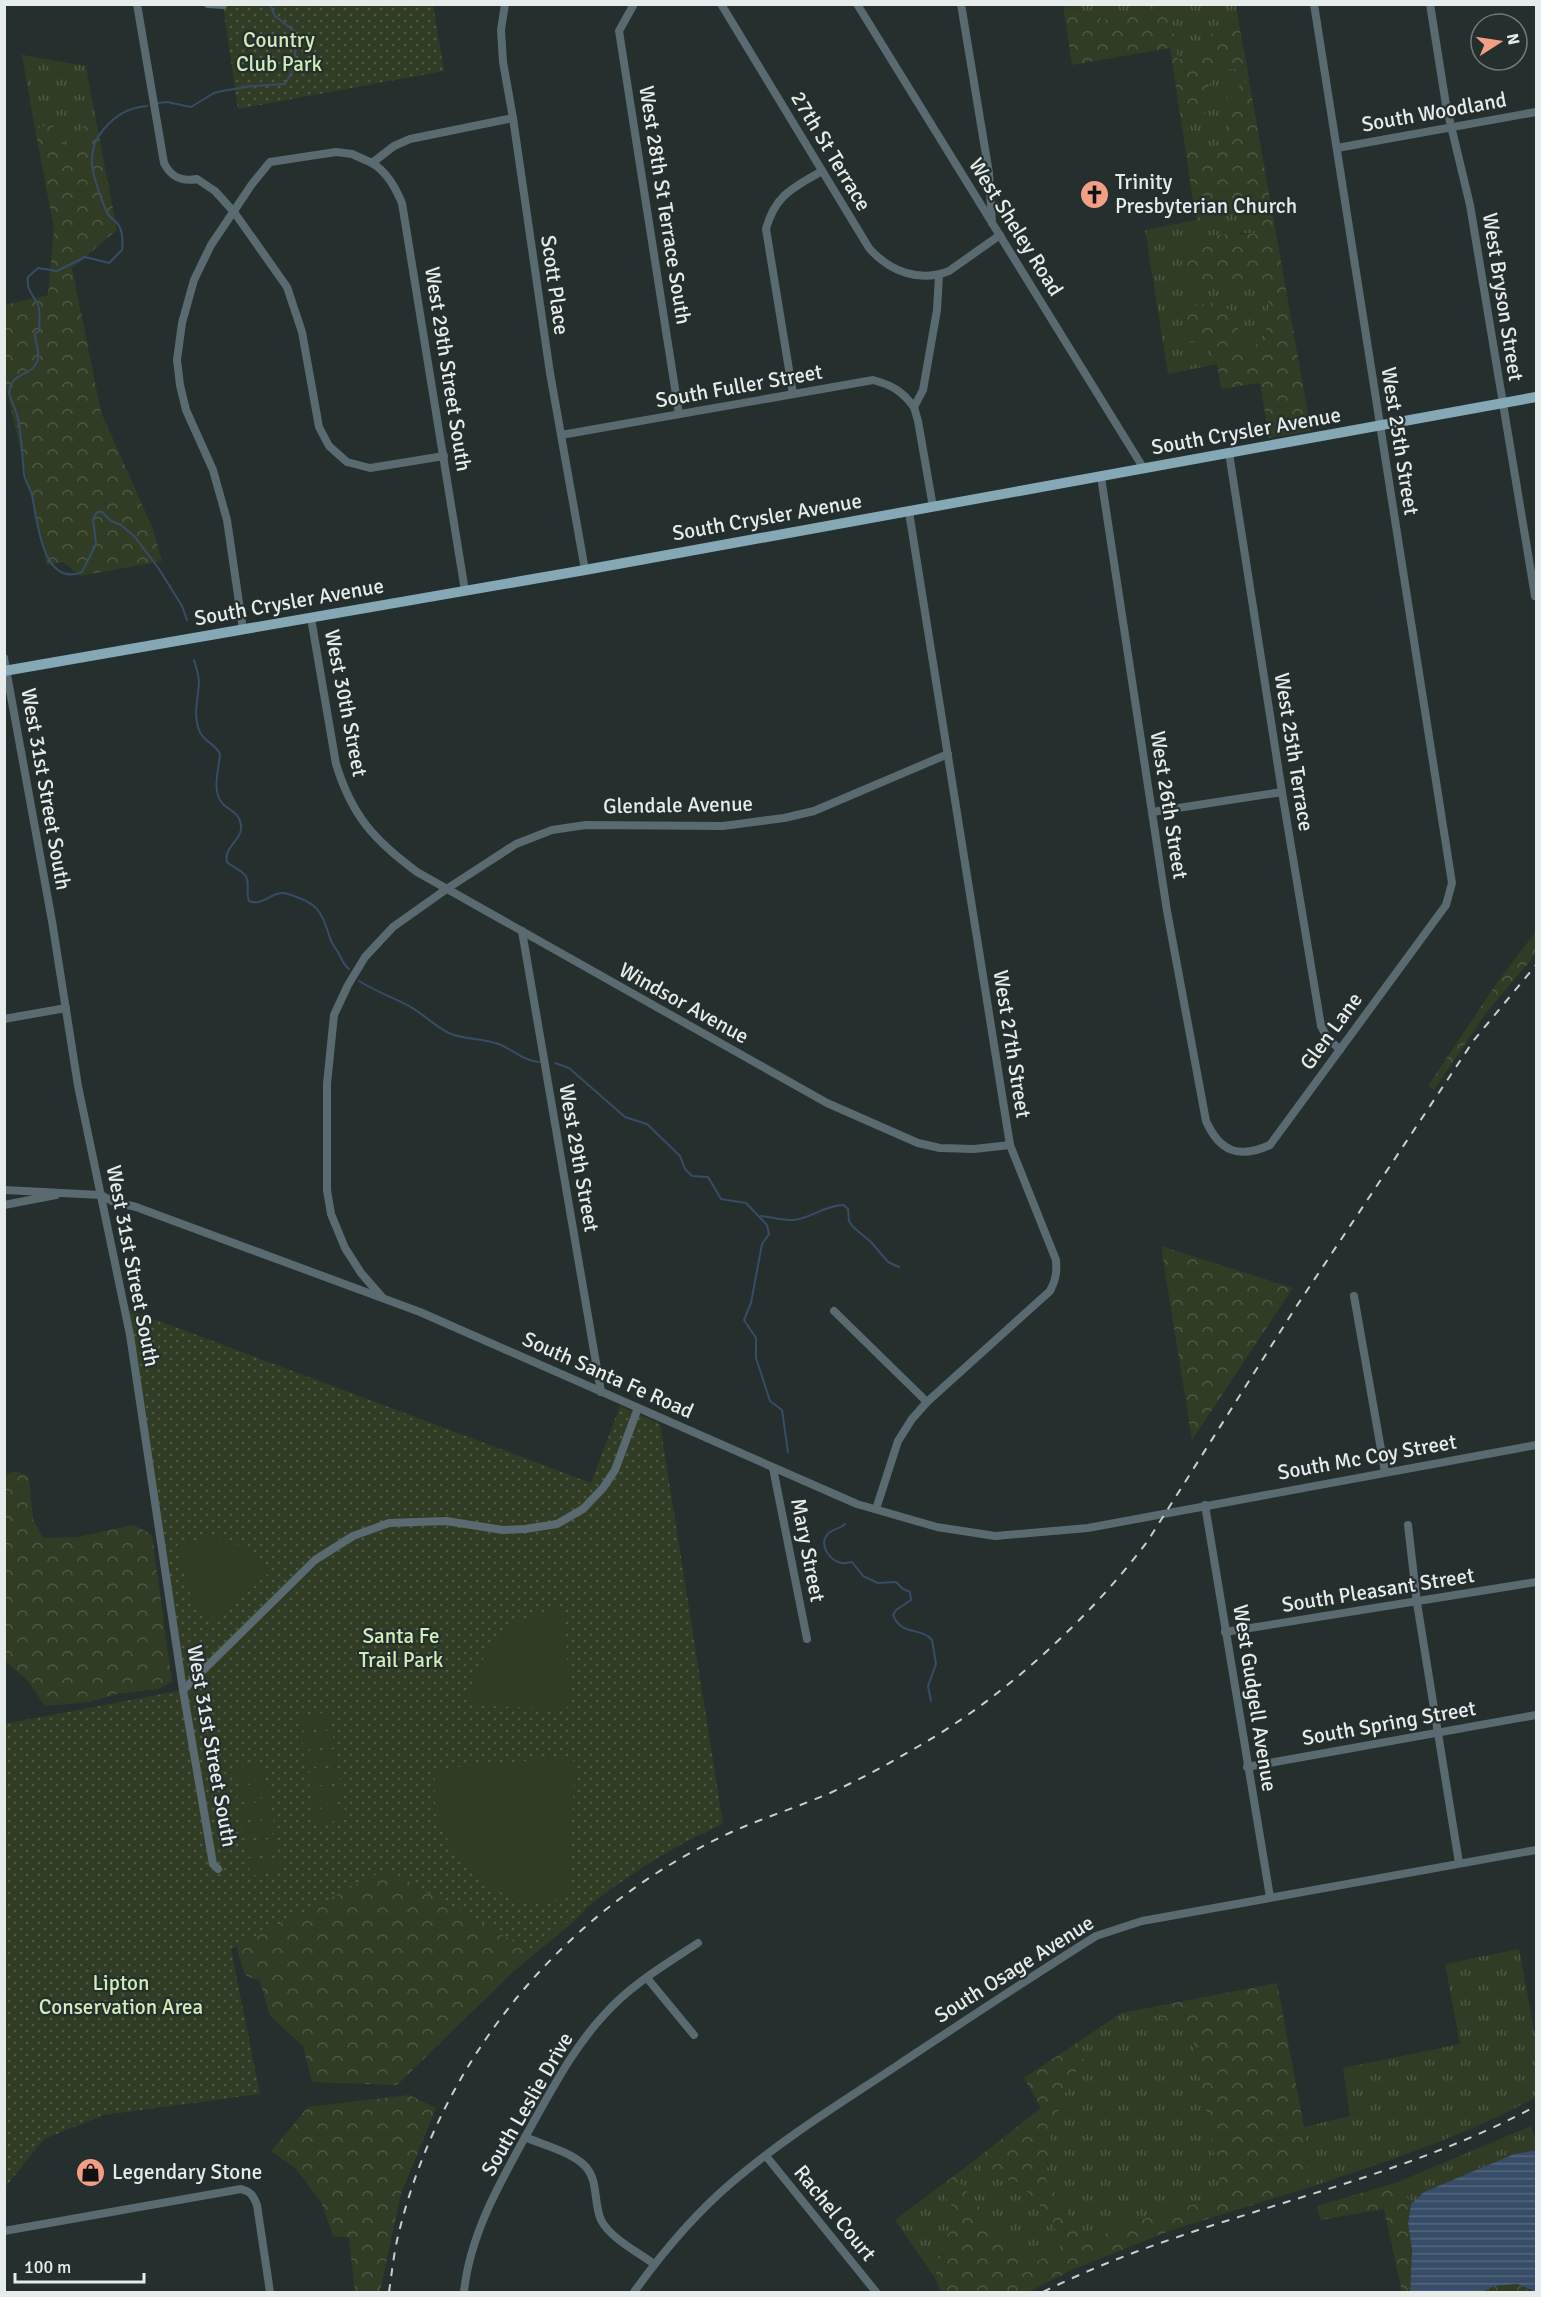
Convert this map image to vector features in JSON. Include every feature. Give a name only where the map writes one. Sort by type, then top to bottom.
[{"type":"main road","name":"South Crysler Avenue","points":[[6,671],[585,570],[1536,398]]},
{"type":"street","points":[[137,4],[164,163],[169,173],[178,179],[189,181],[197,179],[216,191],[234,212],[287,287],[302,332],[319,427],[329,446],[347,462],[370,468],[444,456]]},
{"type":"street","points":[[208,4],[223,5]]},
{"type":"street","name":"Scott Place","points":[[505,4],[501,30],[502,62],[513,118],[561,435],[585,570]]},
{"type":"street","name":"West 28th St Terrace South","points":[[634,4],[619,31],[680,414]]},
{"type":"street","name":"27th St Terrace","points":[[721,4],[869,248],[889,267],[904,273],[939,275]]},
{"type":"street","name":"West Sheley Road","points":[[857,4],[1144,469]]},
{"type":"street","points":[[961,4],[989,173],[992,223]]},
{"type":"street","name":"West 25th Street","points":[[1314,4],[1452,883]]},
{"type":"street","name":"West Bryson Street","points":[[1430,4],[1451,127],[1470,205],[1535,596]]},
{"type":"street","name":"South Woodland","points":[[1337,148],[1536,112]]},
{"type":"street","points":[[243,630],[227,520],[213,470],[186,410],[177,360],[182,323],[194,280],[211,244],[252,183],[270,162],[336,152],[352,154],[372,164],[394,146],[410,139],[513,118]]},
{"type":"street","name":"West 29th Street South","points":[[372,164],[384,173],[396,189],[402,203],[465,591]]},
{"type":"street","points":[[793,394],[766,229],[770,214],[780,199],[822,171]]},
{"type":"street","points":[[933,507],[914,407],[923,390],[937,310],[939,275],[949,271],[1000,235]]},
{"type":"street","name":"South Fuller Street","points":[[561,435],[873,380],[890,384],[904,393],[914,407]]},
{"type":"street","name":"West 25th Terrace","points":[[1229,453],[1282,792],[1322,1026],[1327,1037],[1340,1050]]},
{"type":"street","name":"West 26th Street","points":[[1101,477],[1167,910],[1206,1121],[1213,1136]]},
{"type":"street","name":"West 27th Street","points":[[876,1509],[898,1441],[912,1419],[927,1402],[1050,1291],[1057,1271],[1056,1260],[1010,1145],[909,512]]},
{"type":"street","name":"West 30th Street","points":[[311,618],[336,764],[351,805],[366,825]]},
{"type":"street","name":"West 31st Street South","points":[[4,658],[78,1086],[130,1335],[183,1690],[213,1864],[218,1869]]},
{"type":"street","name":"Glendale Avenue","points":[[384,1299],[361,1273],[345,1248],[329,1206],[327,1084],[334,1015],[365,957],[393,927],[516,844],[552,830],[586,825],[723,826],[784,818],[814,811],[948,754]]},
{"type":"street","points":[[1152,812],[1282,792]]},
{"type":"street","name":"Windsor Avenue","points":[[366,825],[392,853],[417,872],[827,1103],[918,1143],[940,1148],[974,1149],[1010,1145]]},
{"type":"street","name":"Glen Lane","points":[[1213,1136],[1224,1146],[1240,1152],[1254,1152],[1270,1145],[1446,905],[1452,883]]},
{"type":"street","name":"West 29th Street","points":[[522,931],[601,1392]]},
{"type":"street","points":[[4,1018],[66,1008]]},
{"type":"street","name":"South Santa Fe Road","points":[[4,1190],[101,1195],[112,1201],[136,1207],[420,1312],[857,1504],[937,1527],[995,1536],[1088,1528],[1205,1505]]},
{"type":"street","points":[[4,1205],[63,1194]]},
{"type":"street","points":[[1354,1296],[1385,1472]]},
{"type":"street","points":[[834,1311],[927,1402]]},
{"type":"street","points":[[183,1690],[315,1560],[353,1536],[389,1524],[446,1521],[503,1530],[525,1529],[557,1524],[583,1509],[603,1488],[615,1470],[638,1408]]},
{"type":"street","name":"South Mc Coy Street","points":[[1205,1505],[1536,1444]]},
{"type":"street","name":"Mary Street","points":[[773,1468],[807,1639]]},
{"type":"street","name":"West Gudgell Avenue","points":[[1205,1505],[1270,1897]]},
{"type":"street","points":[[1408,1525],[1417,1603],[1459,1863]]},
{"type":"street","name":"South Pleasant Street","points":[[1225,1632],[1417,1603],[1536,1582]]},
{"type":"street","name":"South Spring Street","points":[[1247,1767],[1536,1715]]},
{"type":"street","name":"South Osage Avenue","points":[[634,2292],[654,2264],[702,2210],[730,2184],[766,2156],[827,2112],[1096,1936],[1142,1921],[1536,1850]]},
{"type":"street","name":"South Leslie Drive","points":[[464,2292],[467,2269],[477,2237],[525,2138],[570,2057],[604,2014],[647,1978],[698,1943]]},
{"type":"street","points":[[647,1978],[694,2035]]},
{"type":"street","points":[[525,2138],[574,2158],[584,2165],[594,2181],[596,2209],[603,2223],[614,2235],[654,2264]]},
{"type":"street","name":"Rachel Court","points":[[766,2156],[876,2292]]},
{"type":"street","points":[[4,2231],[244,2190],[253,2195],[257,2205],[270,2292]]},
{"type":"green space","name":"Country Club Park","points":[[223,5],[433,5],[444,71],[238,109]]},
{"type":"green space","points":[[1063,5],[1105,20],[1148,13],[1148,5],[1169,5],[1178,60],[1199,51],[1214,30],[1239,24],[1247,66],[1217,72],[1204,93],[1206,113],[1186,121],[1193,152],[1217,151],[1231,133],[1227,93],[1249,80],[1311,431],[1269,438],[1260,383],[1221,389],[1217,364],[1204,341],[1184,343],[1187,307],[1217,302],[1233,312],[1244,351],[1265,340],[1269,306],[1265,282],[1243,280],[1214,289],[1188,286],[1180,270],[1186,249],[1210,235],[1259,234],[1254,203],[1201,216],[1196,220],[1170,48],[1072,65]]},
{"type":"green space","points":[[1065,5],[1148,5],[1149,13],[1105,20]]},
{"type":"green space","points":[[1169,5],[1236,5],[1239,24],[1214,30],[1199,51],[1178,60]]},
{"type":"green space","points":[[22,55],[86,66],[95,115],[81,131],[81,146],[72,157],[52,124],[35,129]]},
{"type":"green space","points":[[1247,66],[1249,80],[1227,93],[1231,133],[1217,151],[1193,152],[1186,121],[1206,113],[1203,93],[1217,72]]},
{"type":"green space","points":[[95,115],[117,230],[72,268],[101,412],[153,529],[162,561],[80,576],[63,562],[47,565],[8,396],[4,371],[4,305],[48,295],[54,229],[35,129],[52,124],[72,156],[81,146],[81,131]]},
{"type":"green space","points":[[1255,202],[1259,234],[1240,233],[1214,289],[1243,280],[1265,282],[1269,305],[1265,340],[1244,351],[1204,340],[1217,364],[1168,374],[1145,230],[1196,220],[1201,216]]},
{"type":"green space","points":[[1536,931],[1536,954],[1486,1013],[1434,1090],[1428,1086],[1496,984]]},
{"type":"green space","points":[[1161,1246],[1293,1288],[1192,1440]]},
{"type":"green space","name":"Santa Fe Trail Park","points":[[125,1308],[591,1483],[620,1406],[660,1424],[723,1824],[671,1850],[623,1881],[576,1915],[532,1952],[387,1869],[231,1949],[260,2094],[104,2115],[44,2139],[7,2185],[4,2172],[4,1724],[183,1690]]},
{"type":"green space","points":[[15,1471],[29,1477],[33,1519],[43,1538],[77,1537],[134,1525],[152,1535],[172,1682],[158,1689],[117,1694],[90,1702],[45,1706],[27,1680],[5,1661],[5,1476]]},
{"type":"green space","points":[[212,1537],[230,1541],[244,1549],[269,1573],[217,1620],[195,1610],[176,1547],[179,1544]]},
{"type":"green space","points":[[564,1608],[570,1704],[565,1709],[468,1705],[479,1668],[487,1652],[498,1639],[511,1627],[526,1618],[544,1611]]},
{"type":"green space","points":[[329,1712],[331,1726],[300,1731],[298,1717]]},
{"type":"green space","points":[[332,1730],[334,1745],[304,1750],[301,1735]]},
{"type":"green space","points":[[335,1749],[337,1763],[307,1768],[304,1754]]},
{"type":"green space","points":[[570,1757],[575,1763],[568,1896],[527,1902],[498,1891],[473,1872],[452,1847],[445,1834],[436,1808],[435,1769]]},
{"type":"green space","points":[[263,1763],[266,1778],[235,1783],[233,1768]]},
{"type":"green space","points":[[338,1768],[340,1782],[310,1787],[307,1773]]},
{"type":"green space","points":[[267,1782],[269,1796],[238,1801],[236,1787]]},
{"type":"green space","points":[[341,1786],[344,1801],[313,1806],[311,1791]]},
{"type":"green space","points":[[270,1801],[272,1815],[241,1820],[239,1805]]},
{"type":"green space","points":[[344,1805],[346,1819],[316,1824],[313,1810]]},
{"type":"green space","points":[[273,1819],[275,1833],[244,1838],[242,1824]]},
{"type":"green space","points":[[276,1838],[278,1852],[247,1857],[245,1843]]},
{"type":"green space","points":[[279,1857],[281,1871],[250,1876],[248,1862]]},
{"type":"green space","points":[[338,1862],[601,1894],[571,1924],[514,1971],[397,2085],[312,2082],[303,2046],[270,2016],[260,1981],[245,1975],[238,1953],[233,1916]]},
{"type":"green space","points":[[1519,1949],[1536,2040],[1536,2097],[1454,2136],[1310,2187],[1304,2127],[1350,2116],[1343,2068],[1460,2044],[1445,1964]]},
{"type":"green space","points":[[1277,1983],[1304,2127],[1310,2187],[1169,2231],[1072,2270],[1028,2292],[941,2292],[935,2278],[945,2237],[962,2221],[939,2187],[954,2176],[1029,2267],[1060,2247],[1053,2221],[1019,2182],[987,2177],[976,2159],[1041,2108],[1024,2078],[1078,2042],[1084,2062],[1071,2078],[1051,2128],[1046,2180],[1088,2244],[1119,2226],[1222,2196],[1191,2030],[1169,2027],[1153,2007]]},
{"type":"green space","points":[[1153,2007],[1169,2027],[1191,2030],[1222,2196],[1119,2226],[1088,2244],[1046,2180],[1051,2128],[1071,2077],[1084,2062],[1078,2042],[1121,2013]]},
{"type":"green space","points":[[409,2095],[436,2108],[401,2194],[380,2292],[355,2292],[349,2238],[333,2236],[321,2202],[296,2169],[271,2151],[308,2107]]},
{"type":"green space","points":[[1531,2126],[1536,2141],[1536,2150],[1514,2154],[1424,2192],[1411,2204],[1398,2182]]},
{"type":"green space","points":[[976,2159],[987,2177],[1019,2182],[1053,2221],[1060,2247],[1029,2267],[954,2176]]},
{"type":"green space","points":[[1398,2182],[1411,2204],[1408,2223],[1412,2250],[1410,2292],[1402,2292],[1384,2209],[1320,2220],[1317,2206]]},
{"type":"green space","points":[[939,2187],[962,2221],[945,2237],[935,2278],[895,2220]]},
{"type":"green space","points":[[1517,2284],[1533,2292],[1482,2292],[1495,2286]]},
{"type":"water","points":[[1536,2150],[1536,2292],[1517,2284],[1495,2286],[1482,2292],[1410,2292],[1412,2250],[1408,2223],[1411,2204],[1424,2192],[1514,2154]]},
{"type":"waterway","points":[[158,103],[167,102],[191,107],[214,93],[222,91],[285,84],[292,72],[297,40],[294,31],[275,16],[270,4]]},
{"type":"waterway","points":[[147,106],[134,108],[113,120],[96,140],[93,150],[93,171],[107,213],[120,229],[122,250],[109,263],[85,257],[57,271],[38,268],[28,277],[29,289],[39,311],[39,331],[35,334],[38,359],[34,367],[13,381],[9,393],[19,426],[25,477],[32,495],[39,534],[50,561],[58,570],[69,574],[82,572],[96,544],[93,519],[97,512],[102,512],[135,537],[159,569],[182,606],[187,620]]},
{"type":"waterway","points":[[194,660],[199,680],[197,724],[203,737],[220,754],[217,773],[219,799],[237,815],[241,825],[239,835],[228,852],[227,862],[247,878],[249,901],[259,902],[283,893],[312,904],[321,914],[331,942],[349,969]]},
{"type":"waterway","points":[[359,981],[409,1006],[451,1034],[495,1043],[524,1058],[539,1062]]},
{"type":"waterway","points":[[555,1063],[569,1068],[625,1117],[647,1124],[680,1156],[685,1169],[692,1176],[708,1177],[721,1199],[746,1203],[767,1225],[769,1234],[762,1244],[751,1303],[744,1320],[756,1338],[756,1358],[770,1401],[782,1410],[788,1452]]},
{"type":"waterway","points":[[761,1216],[794,1220],[831,1207],[844,1205],[848,1209],[849,1221],[853,1227],[871,1242],[888,1262],[899,1267]]},
{"type":"waterway","points":[[845,1524],[830,1532],[825,1538],[825,1547],[830,1556],[838,1562],[852,1562],[863,1576],[878,1583],[896,1582],[910,1592],[911,1600],[896,1610],[893,1615],[901,1626],[922,1633],[932,1640],[936,1664],[928,1686],[931,1701]]},
{"type":"railway","points":[[389,2292],[397,2239],[418,2170],[444,2111],[475,2055],[513,2003],[555,1955],[603,1912],[655,1874],[725,1835],[830,1793],[919,1746],[982,1705],[1013,1681],[1072,1628],[1099,1600],[1147,1542],[1294,1310],[1474,1040],[1536,965]]},
{"type":"railway","points":[[1043,2292],[1165,2241],[1415,2159],[1477,2135],[1536,2106]]},
{"type":"place","name":"Trinity Presbyterian Church","points":[[1094,194]]},
{"type":"place","name":"Legendary Stone","points":[[91,2172]]},
{"type":"park label","name":"Lipton Conservation Area","points":[[121,1995]]}]
